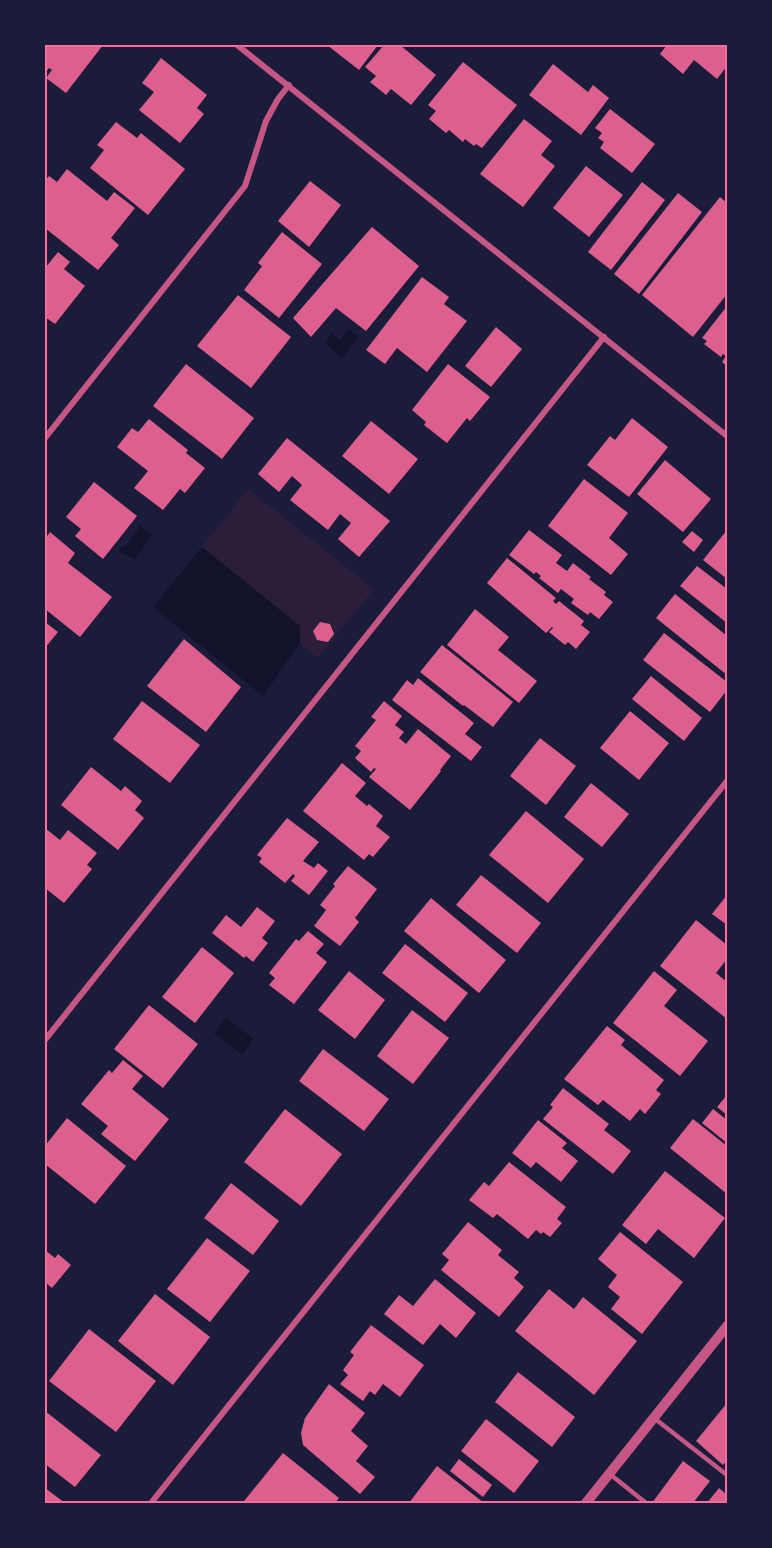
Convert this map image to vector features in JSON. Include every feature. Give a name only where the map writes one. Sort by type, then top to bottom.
[{"type":"street","points":[[237,45],[727,436]]},
{"type":"street","points":[[244,51],[249,45]]},
{"type":"street","points":[[45,438],[245,186],[266,121],[288,85]]},
{"type":"street","points":[[45,1040],[604,337]]},
{"type":"street","points":[[151,1503],[727,781]]},
{"type":"street","points":[[586,1503],[727,1326]]},
{"type":"lane","points":[[654,1418],[727,1475]]},
{"type":"lane","points":[[609,1474],[646,1503]]},
{"type":"shaded area","points":[[348,329],[359,337],[342,358],[325,343],[332,334],[340,340]]},
{"type":"shaded area","points":[[248,489],[374,589],[318,658],[300,643],[300,626],[202,547]]},
{"type":"shaded area","points":[[140,526],[152,535],[135,559],[119,552],[121,546],[125,547]]},
{"type":"shaded area","points":[[202,547],[300,626],[300,643],[263,696],[153,607]]},
{"type":"shaded area","points":[[226,1018],[254,1039],[242,1055],[214,1033]]},
{"type":"building","points":[[45,45],[103,45],[66,93],[46,78],[52,70],[49,68],[45,73]]},
{"type":"building","points":[[327,45],[378,45],[359,70]]},
{"type":"building","points":[[384,45],[400,45],[436,75],[411,105],[391,89],[386,95],[370,82],[376,76],[365,67]]},
{"type":"building","points":[[667,45],[727,45],[727,66],[717,79],[694,60],[683,74],[660,54]]},
{"type":"building","points":[[161,58],[207,95],[197,108],[204,114],[180,143],[139,110],[154,92],[142,83]]},
{"type":"building","points":[[463,62],[517,105],[482,148],[476,144],[474,146],[465,139],[463,142],[449,130],[446,133],[429,119],[436,111],[428,105]]},
{"type":"building","points":[[553,64],[588,92],[593,85],[609,98],[581,135],[529,95]]},
{"type":"building","points":[[610,109],[655,144],[632,173],[600,148],[604,142],[598,138],[602,133],[595,128]]},
{"type":"building","points":[[524,119],[552,141],[541,155],[555,166],[523,207],[480,174]]},
{"type":"building","points":[[116,122],[137,138],[141,133],[185,169],[148,215],[90,168],[104,150],[97,145]]},
{"type":"building","points":[[586,166],[623,195],[589,237],[553,208]]},
{"type":"building","points":[[67,169],[107,201],[114,192],[135,208],[111,238],[119,245],[98,270],[45,228],[45,181],[49,176],[57,182]]},
{"type":"building","points":[[310,181],[341,205],[309,247],[278,221]]},
{"type":"building","points":[[642,182],[665,200],[611,270],[588,252]]},
{"type":"building","points":[[678,193],[702,212],[639,294],[614,274]]},
{"type":"building","points":[[720,197],[727,203],[727,294],[693,337],[642,295]]},
{"type":"building","points":[[372,227],[419,266],[366,331],[336,308],[311,337],[293,318]]},
{"type":"building","points":[[282,232],[322,264],[279,318],[244,290],[262,266],[258,263]]},
{"type":"building","points":[[58,252],[70,262],[64,269],[85,286],[55,324],[45,317],[45,268]]},
{"type":"building","points":[[422,277],[449,297],[444,304],[467,321],[427,372],[397,348],[385,364],[366,350]]},
{"type":"building","points":[[238,295],[291,337],[251,388],[197,346]]},
{"type":"building","points":[[727,306],[727,366],[722,362],[726,356],[723,354],[721,357],[704,344],[707,341],[702,338]]},
{"type":"building","points":[[496,327],[522,349],[491,387],[465,366]]},
{"type":"building","points":[[186,364],[254,418],[222,459],[153,406]]},
{"type":"building","points":[[448,364],[490,397],[470,421],[467,418],[447,443],[424,425],[426,422],[412,410]]},
{"type":"building","points":[[632,418],[668,447],[629,497],[587,465],[610,436],[615,440]]},
{"type":"building","points":[[149,419],[188,450],[186,453],[205,468],[185,493],[180,489],[163,510],[134,488],[148,471],[117,447],[132,428],[138,432]]},
{"type":"building","points":[[371,421],[418,459],[389,494],[342,456]]},
{"type":"building","points":[[287,438],[390,521],[359,557],[338,539],[351,523],[340,514],[328,530],[290,500],[302,485],[292,476],[279,492],[258,474]]},
{"type":"building","points":[[665,460],[711,499],[683,532],[637,494]]},
{"type":"building","points":[[584,479],[628,513],[609,538],[628,554],[611,575],[548,526]]},
{"type":"building","points":[[94,482],[137,516],[103,559],[75,536],[81,529],[66,517]]},
{"type":"building","points":[[529,530],[562,555],[556,563],[567,571],[573,563],[606,592],[604,595],[613,602],[599,619],[590,612],[588,615],[571,603],[574,599],[561,589],[558,593],[539,578],[541,576],[536,572],[534,574],[509,555]]},
{"type":"building","points":[[727,530],[727,579],[703,560]]},
{"type":"building","points":[[692,531],[703,540],[694,552],[682,542]]},
{"type":"building","points":[[50,532],[75,553],[68,563],[112,597],[80,637],[45,609],[45,539]]},
{"type":"building","points":[[507,558],[556,598],[553,601],[556,604],[559,601],[584,621],[581,625],[590,632],[576,649],[568,642],[565,645],[549,632],[552,627],[546,633],[487,583]]},
{"type":"building","points":[[697,566],[727,589],[727,623],[680,586]]},
{"type":"building","points":[[675,594],[727,636],[727,675],[656,618]]},
{"type":"building","points":[[475,609],[509,637],[498,650],[537,681],[519,703],[447,645]]},
{"type":"building","points":[[45,622],[58,632],[45,648]]},
{"type":"building","points":[[320,622],[330,624],[334,634],[328,642],[317,640],[313,631]]},
{"type":"building","points":[[664,633],[727,682],[727,690],[710,712],[643,660]]},
{"type":"building","points":[[184,639],[241,687],[206,732],[147,686]]},
{"type":"building","points":[[442,645],[513,702],[493,727],[420,672]]},
{"type":"building","points":[[651,676],[702,718],[684,741],[632,699]]},
{"type":"building","points":[[418,678],[474,723],[465,734],[482,747],[471,761],[392,700],[407,680],[413,685]]},
{"type":"building","points":[[142,701],[200,745],[170,783],[113,739]]},
{"type":"building","points":[[384,701],[402,716],[395,725],[404,732],[399,738],[406,744],[418,729],[451,756],[410,810],[369,777],[376,769],[374,768],[371,772],[355,758],[361,751],[355,746],[376,720],[371,717]]},
{"type":"building","points":[[630,711],[669,743],[639,780],[600,748]]},
{"type":"building","points":[[540,738],[576,766],[546,805],[510,776]]},
{"type":"building","points":[[342,763],[366,783],[355,796],[383,816],[376,826],[390,837],[373,857],[369,854],[364,860],[303,811]]},
{"type":"building","points":[[91,767],[121,791],[125,786],[142,801],[135,810],[144,818],[118,850],[61,805]]},
{"type":"building","points":[[591,783],[629,814],[602,847],[564,817]]},
{"type":"building","points":[[526,811],[584,859],[548,903],[489,855]]},
{"type":"building","points":[[287,818],[319,842],[303,861],[314,868],[318,863],[328,871],[309,895],[291,881],[295,876],[293,874],[285,883],[259,862],[262,858],[257,855]]},
{"type":"building","points":[[45,828],[60,840],[68,830],[97,853],[87,865],[92,869],[64,903],[45,888]]},
{"type":"building","points":[[348,866],[377,889],[355,918],[359,922],[340,946],[314,926],[326,910],[320,905]]},
{"type":"building","points":[[481,875],[541,923],[517,953],[456,905]]},
{"type":"building","points":[[727,895],[727,925],[712,914]]},
{"type":"building","points":[[431,898],[506,960],[479,993],[404,931]]},
{"type":"building","points":[[257,907],[275,921],[262,938],[268,943],[253,962],[246,956],[244,958],[212,933],[226,915],[241,927]]},
{"type":"building","points":[[696,920],[727,945],[727,959],[716,973],[727,982],[727,1019],[660,966]]},
{"type":"building","points":[[308,931],[324,944],[316,953],[327,962],[294,1004],[269,985],[275,978],[269,973],[296,939],[299,941]]},
{"type":"building","points":[[405,944],[468,993],[445,1022],[382,973]]},
{"type":"building","points":[[202,947],[234,973],[195,1023],[162,997]]},
{"type":"building","points":[[349,971],[385,1000],[355,1039],[318,1010]]},
{"type":"building","points":[[654,971],[677,990],[664,1006],[708,1041],[680,1076],[613,1023]]},
{"type":"building","points":[[149,1005],[198,1044],[163,1088],[114,1049]]},
{"type":"building","points":[[412,1010],[449,1038],[413,1084],[377,1056]]},
{"type":"building","points":[[607,1026],[625,1040],[621,1045],[664,1080],[656,1090],[661,1094],[645,1114],[640,1109],[630,1121],[603,1100],[598,1105],[564,1079]]},
{"type":"building","points":[[323,1049],[389,1099],[364,1131],[299,1081]]},
{"type":"building","points":[[123,1060],[143,1076],[132,1089],[169,1119],[135,1161],[101,1134],[108,1126],[81,1104],[109,1070],[112,1073]]},
{"type":"building","points":[[563,1088],[609,1124],[604,1130],[631,1151],[613,1174],[543,1119],[553,1107],[550,1105]]},
{"type":"building","points":[[727,1095],[727,1115],[717,1107]]},
{"type":"building","points":[[285,1109],[342,1154],[301,1206],[244,1162]]},
{"type":"building","points":[[713,1109],[727,1120],[727,1143],[702,1123]]},
{"type":"building","points":[[67,1118],[126,1166],[95,1204],[45,1164],[45,1146]]},
{"type":"building","points":[[693,1119],[727,1146],[727,1194],[670,1148]]},
{"type":"building","points":[[538,1120],[567,1143],[562,1148],[578,1161],[561,1182],[536,1162],[531,1168],[512,1153]]},
{"type":"building","points":[[509,1162],[566,1207],[557,1219],[562,1223],[550,1237],[536,1230],[528,1239],[497,1214],[493,1218],[469,1200],[484,1182],[489,1186]]},
{"type":"building","points":[[665,1171],[725,1218],[694,1258],[658,1229],[646,1244],[622,1225]]},
{"type":"building","points":[[231,1183],[279,1221],[253,1255],[204,1218]]},
{"type":"building","points":[[468,1222],[502,1250],[498,1255],[519,1272],[514,1278],[524,1287],[499,1317],[441,1270],[449,1260],[442,1254]]},
{"type":"building","points":[[620,1232],[683,1282],[642,1334],[611,1309],[620,1297],[608,1287],[617,1275],[598,1259]]},
{"type":"building","points":[[207,1238],[250,1271],[210,1322],[167,1289]]},
{"type":"building","points":[[45,1250],[55,1258],[58,1254],[71,1265],[52,1288],[45,1282]]},
{"type":"building","points":[[435,1279],[476,1313],[456,1338],[440,1324],[423,1345],[384,1314],[399,1295],[413,1306]]},
{"type":"building","points":[[549,1289],[574,1309],[583,1297],[637,1341],[594,1395],[515,1331]]},
{"type":"building","points":[[155,1294],[210,1337],[173,1385],[118,1341]]},
{"type":"building","points":[[371,1325],[424,1365],[400,1397],[383,1384],[375,1395],[370,1391],[363,1401],[340,1384],[348,1375],[343,1370],[354,1355],[350,1352]]},
{"type":"building","points":[[89,1329],[156,1381],[116,1432],[49,1381]]},
{"type":"building","points":[[518,1372],[575,1417],[552,1447],[495,1402]]},
{"type":"building","points":[[329,1384],[365,1413],[351,1431],[368,1446],[356,1461],[375,1477],[360,1494],[303,1445],[301,1433],[305,1418]]},
{"type":"building","points":[[727,1403],[727,1460],[723,1465],[696,1441]]},
{"type":"building","points":[[45,1411],[101,1455],[75,1487],[45,1464]]},
{"type":"building","points":[[486,1419],[539,1461],[514,1493],[461,1451]]},
{"type":"building","points":[[283,1453],[339,1498],[335,1503],[247,1503],[244,1501]]},
{"type":"building","points":[[459,1459],[492,1485],[483,1497],[450,1471]]},
{"type":"building","points":[[683,1461],[710,1481],[693,1503],[652,1503]]},
{"type":"building","points":[[437,1466],[484,1503],[409,1503]]},
{"type":"building","points":[[45,1488],[65,1503],[45,1503]]},
{"type":"building","points":[[719,1488],[727,1495],[727,1503],[707,1503]]}]
